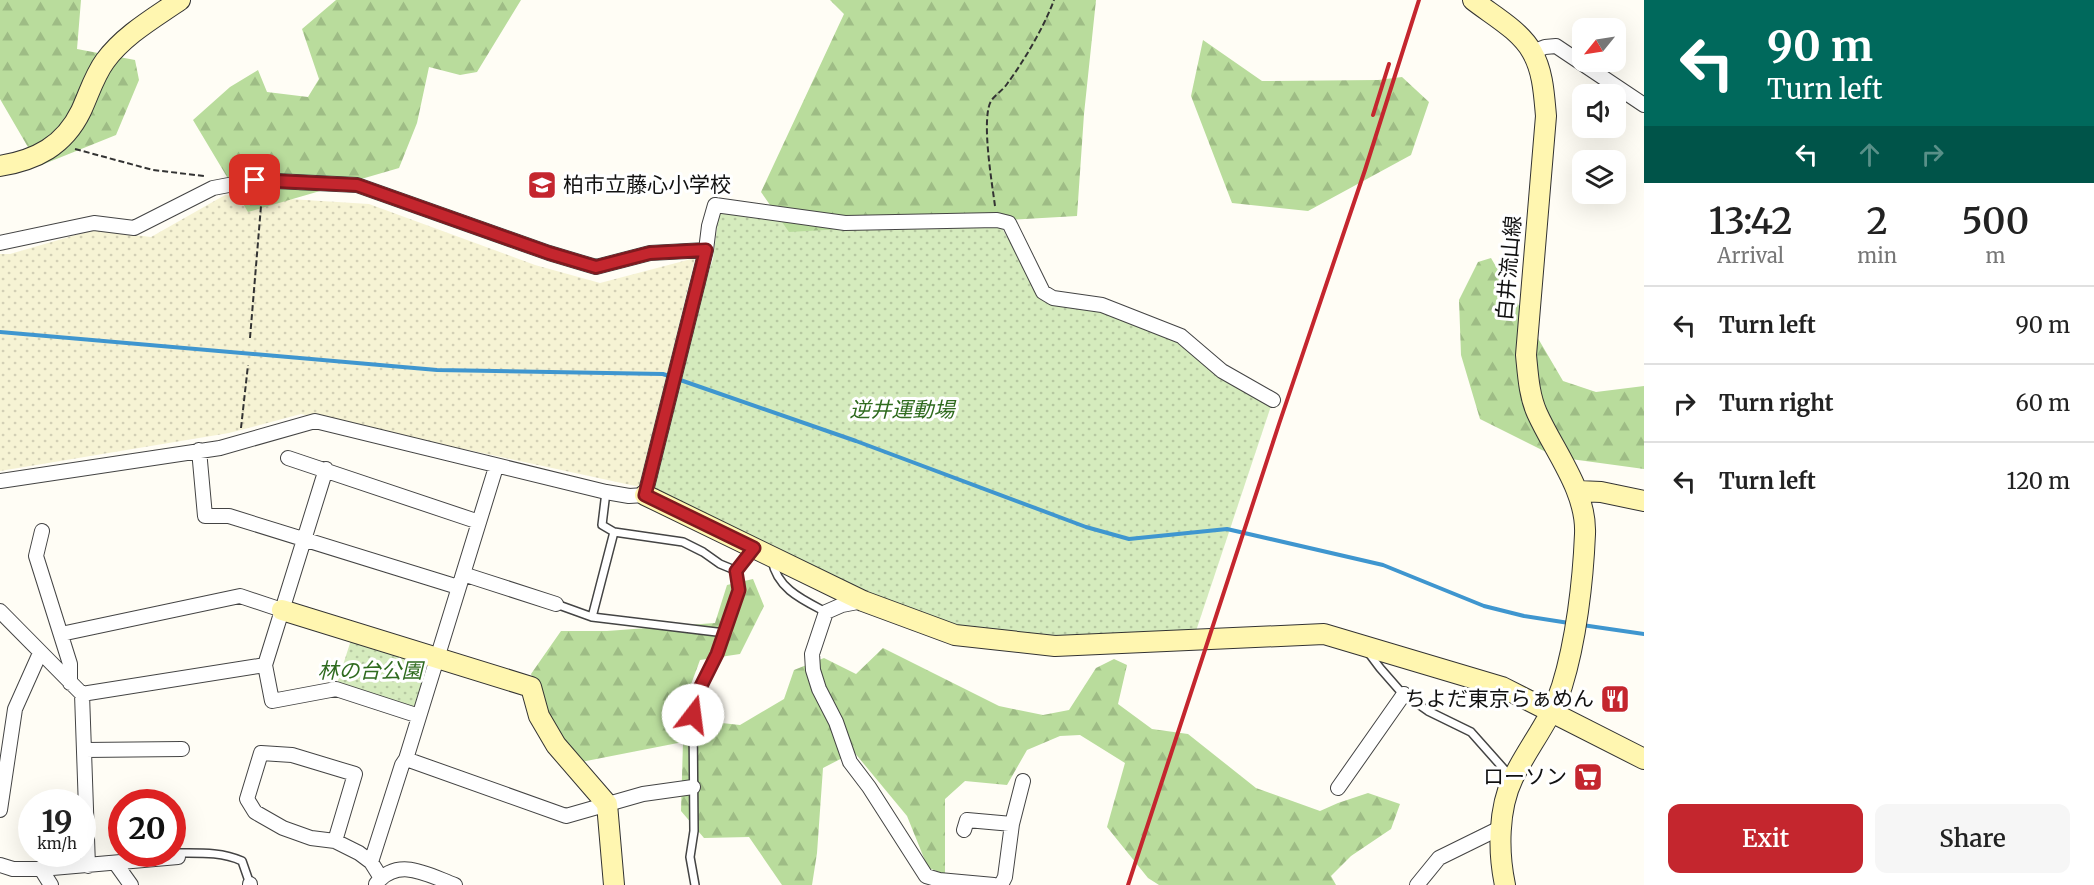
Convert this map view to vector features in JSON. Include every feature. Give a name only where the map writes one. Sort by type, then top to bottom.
[{"type":"street","points":[[0,166],[36,157],[61,138],[80,114],[96,75],[114,51],[144,24],[180,0]]},
{"type":"street","name":"白井流山線","points":[[1473,0],[1515,32],[1532,52],[1543,83],[1546,116],[1526,355],[1536,411],[1578,491],[1586,530],[1583,568],[1562,685],[1552,711],[1512,779],[1500,828],[1500,857],[1505,885]]},
{"type":"street","points":[[1532,52],[1556,46],[1644,105]]},
{"type":"street","points":[[0,243],[94,223],[134,228],[213,188],[255,180],[357,185],[549,253],[596,267],[650,253],[706,250]]},
{"type":"street","points":[[645,495],[706,250],[715,205],[845,223],[997,220],[1009,223],[1043,292],[1053,297],[1102,305],[1180,336],[1222,371],[1273,400]]},
{"type":"street","points":[[0,481],[220,448],[315,421],[606,492],[629,496],[645,495],[863,601],[955,635],[1055,646],[1324,634],[1502,687],[1644,759]]},
{"type":"street","points":[[199,450],[205,516],[229,516],[304,540],[556,604]]},
{"type":"street","points":[[288,458],[479,522]]},
{"type":"street","points":[[371,862],[402,765],[406,759],[496,467]]},
{"type":"street","points":[[326,470],[265,665],[272,701],[336,689],[419,716]]},
{"type":"street","points":[[1578,491],[1601,492],[1644,501]]},
{"type":"street","points":[[42,531],[36,556],[61,634],[69,664],[70,683]]},
{"type":"street","points":[[61,634],[240,596],[531,687],[539,716],[556,745],[607,804],[614,885]]},
{"type":"street","points":[[863,601],[842,605],[826,612],[812,654],[813,670],[819,689],[836,722],[850,762],[869,787],[926,876],[958,884],[994,885]]},
{"type":"street","points":[[0,611],[82,694],[86,789]]},
{"type":"street","points":[[0,810],[15,709],[40,653]]},
{"type":"street","points":[[82,694],[265,665]]},
{"type":"street","points":[[1338,788],[1404,694]]},
{"type":"street","points":[[85,750],[182,749]]},
{"type":"street","points":[[335,841],[355,774],[292,755],[261,753],[247,799],[255,812],[283,828],[301,835],[335,841],[359,854],[371,862],[378,881],[399,868],[410,869],[455,885]]},
{"type":"street","points":[[406,759],[566,816],[643,794],[693,787]]},
{"type":"street","points":[[1001,885],[1005,877],[1012,824],[1023,781]]},
{"type":"street","points":[[964,830],[966,820],[1012,824]]},
{"type":"street","points":[[1417,885],[1439,858],[1500,828]]},
{"type":"street","points":[[0,865],[13,869],[72,867]]},
{"type":"street","points":[[118,867],[131,885]]},
{"type":"street","points":[[40,869],[51,885]]},
{"type":"lane","points":[[606,492],[602,525],[614,532],[683,542],[736,571]]},
{"type":"lane","points":[[592,618],[614,532]]},
{"type":"lane","points":[[695,885],[690,857],[694,831],[693,715],[696,696],[725,633],[739,590],[736,571],[754,548]]},
{"type":"lane","points":[[772,557],[774,572],[782,584],[826,612]]},
{"type":"lane","points":[[556,604],[592,618],[725,633]]},
{"type":"lane","points":[[1363,644],[1380,668],[1404,694],[1428,711],[1471,732],[1512,779]]},
{"type":"lane","points":[[186,853],[231,856],[242,861],[250,884]]},
{"type":"path","points":[[997,220],[988,155],[987,127],[991,101],[1006,86],[1026,54],[1054,0]]},
{"type":"path","points":[[61,138],[72,148],[98,156],[153,170],[207,176],[213,188]]},
{"type":"path","points":[[250,338],[263,182]]},
{"type":"path","points":[[240,442],[249,365]]},
{"type":"shaded area","points":[[225,195],[369,204],[535,265],[600,283],[695,258],[640,487],[301,414],[229,433],[0,471],[0,254],[10,254],[93,230],[151,237]]},
{"type":"green space","points":[[0,0],[81,0],[77,49],[135,60],[139,80],[116,135],[39,166],[0,99]]},
{"type":"green space","points":[[336,0],[521,0],[477,72],[460,75],[429,67],[417,123],[399,168],[248,212],[193,120],[230,87],[258,70],[267,92],[308,97],[319,79],[302,29]]},
{"type":"green space","points":[[830,0],[1096,0],[1084,114],[1077,216],[789,232],[761,192],[844,14]]},
{"type":"green space","points":[[1203,40],[1262,81],[1378,80],[1402,77],[1429,102],[1411,155],[1308,211],[1232,203],[1191,96]]},
{"type":"green space","name":"逆井運動場","points":[[719,213],[845,223],[997,220],[1010,242],[1053,297],[1181,336],[1273,400],[1193,640],[955,635],[645,495],[669,393],[713,259]]},
{"type":"green space","points":[[1491,258],[1563,381],[1596,392],[1644,386],[1644,469],[1556,457],[1480,419],[1461,355],[1459,300],[1478,262]]},
{"type":"green space","points":[[753,579],[764,606],[740,654],[700,660],[683,706],[713,722],[740,725],[784,699],[794,670],[824,658],[856,674],[883,648],[999,706],[1043,715],[1069,710],[1096,668],[1114,659],[1127,665],[1118,704],[1152,729],[1188,734],[1256,788],[1320,811],[1368,793],[1400,804],[1391,829],[1351,856],[1331,876],[1336,885],[1159,885],[1148,878],[1107,827],[1125,763],[1080,735],[1060,736],[1027,750],[1007,785],[965,781],[945,799],[945,874],[928,868],[907,816],[854,752],[823,768],[817,853],[812,885],[782,885],[749,837],[704,838],[681,811],[683,742],[581,762],[546,715],[531,674],[561,631],[607,631],[715,623],[727,585]]},
{"type":"green space","name":"林の台公園","points":[[351,640],[422,663],[427,672],[415,709],[336,687]]},
{"type":"waterway","points":[[0,332],[437,370],[663,374],[856,441],[1086,527],[1129,539],[1227,529],[1383,565],[1484,606],[1524,616],[1569,623]]},
{"type":"waterway","points":[[1582,625],[1644,634]]},
{"type":"railway","points":[[1128,885],[1365,170],[1419,0]]},
{"type":"railway","points":[[1373,115],[1389,64]]},
{"type":"place","name":"柏市立藤心小学校","points":[[542,185]]},
{"type":"place","name":"ちよだ東京らぁめん","points":[[1615,699]]},
{"type":"place","name":"ローソン","points":[[1588,777]]},
{"type":"route","points":[[255,180],[357,185],[549,253],[596,267],[650,253],[686,253],[706,250],[645,495],[754,548],[736,571],[739,590],[717,654],[696,696],[693,715]]}]
